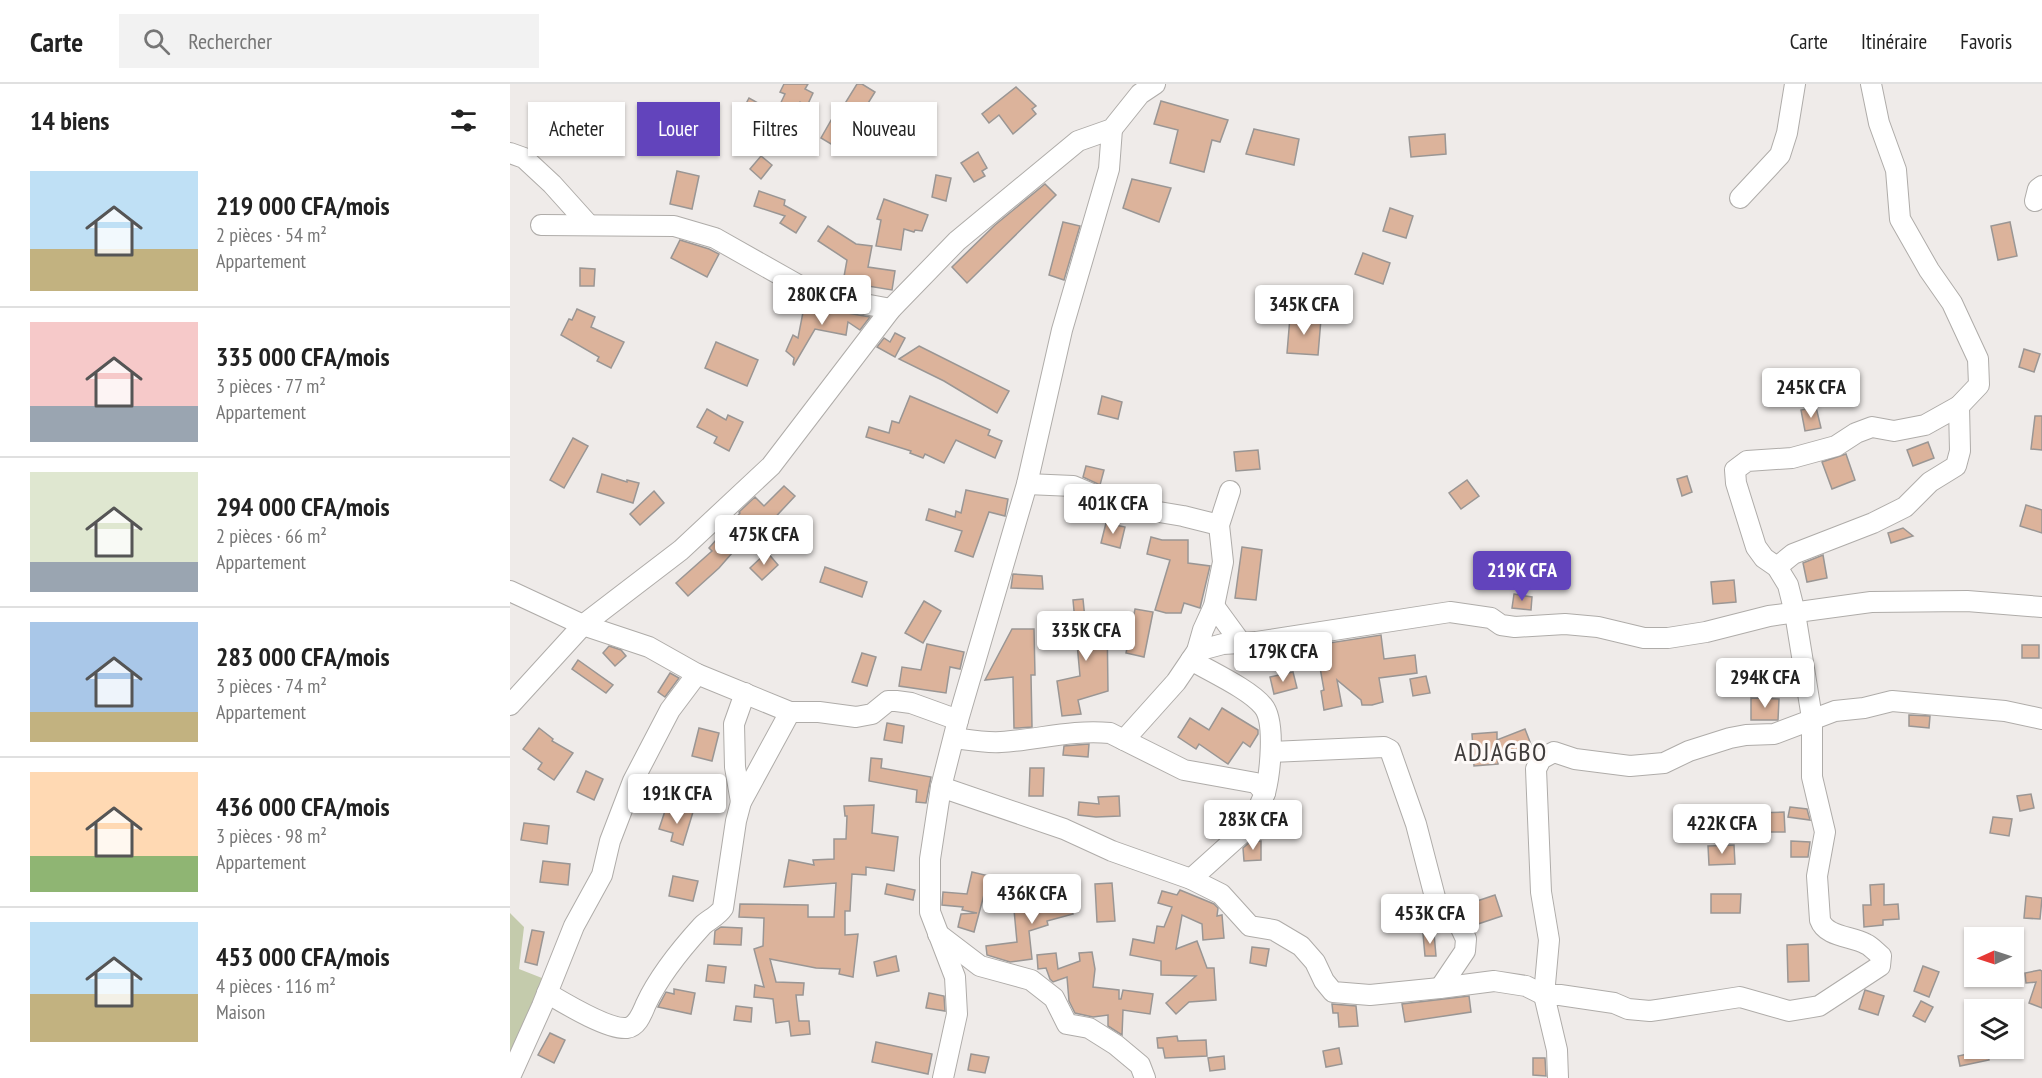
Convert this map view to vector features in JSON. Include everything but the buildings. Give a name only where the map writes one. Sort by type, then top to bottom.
[{"type":"street","points":[[1740,198],[1780,155],[1787,133],[1796,84]]},
{"type":"street","points":[[941,787],[1064,829],[1112,850],[1191,879],[1221,894],[1250,926],[1274,930],[1301,946],[1333,992],[1370,995],[1494,981],[1526,986],[1545,995],[1560,995],[1614,1004],[1628,1009],[1650,1011],[1740,997],[1789,1011],[1819,1006],[1880,966],[1881,956],[1868,944],[1832,932],[1822,926],[1820,920],[1817,876],[1825,832],[1812,777],[1812,718],[1795,613],[1788,585],[1777,567],[1764,558],[1756,547],[1736,483],[1736,470],[1747,461],[1792,458],[1836,446],[1856,433],[1872,427],[1894,431],[1925,425],[1959,406],[1979,385],[1978,359],[1952,303],[1929,270],[1900,219],[1896,170],[1879,123],[1871,84]]},
{"type":"street","points":[[943,1078],[957,1014],[955,977],[930,912],[930,858],[941,787],[1027,484],[1062,330],[1109,168],[1112,129],[1143,88]]},
{"type":"street","points":[[510,705],[583,625],[681,550],[771,466],[891,309],[957,241],[1078,141],[1112,129]]},
{"type":"street","points":[[510,153],[524,158],[552,184],[588,224]]},
{"type":"street","points":[[541,225],[674,226],[715,238],[816,295],[891,309]]},
{"type":"street","points":[[1777,567],[1793,554],[1874,523],[1905,507],[1930,482],[1956,466],[1960,451],[1959,406]]},
{"type":"street","points":[[1027,484],[1073,486],[1092,494],[1105,503],[1183,516],[1218,525]]},
{"type":"street","points":[[1124,740],[1176,682],[1194,655],[1214,606],[1223,562],[1218,525],[1230,491]]},
{"type":"street","points":[[510,591],[583,625],[649,647],[697,674],[790,711],[856,717],[872,714],[888,701],[911,702],[956,729],[999,742],[1039,736],[1110,733],[1184,770],[1256,783],[1265,793]]},
{"type":"street","points":[[1194,655],[1241,643],[1450,612],[1491,618],[1501,625],[1515,627],[1565,624],[1598,627],[1644,638],[1668,638],[1706,632],[1769,616],[1871,602],[1967,601],[2042,607]]},
{"type":"street","points":[[1214,606],[1241,643]]},
{"type":"street","points":[[1191,879],[1251,825],[1271,773],[1267,714],[1264,708],[1255,698],[1194,655]]},
{"type":"street","points":[[510,1077],[574,926],[602,875],[610,841],[633,781],[670,710],[697,674]]},
{"type":"street","points":[[741,802],[735,767],[734,724],[745,693]]},
{"type":"street","points":[[1558,1078],[1557,1050],[1545,995],[1549,940],[1541,892],[1536,769],[1541,759],[1554,752],[1575,759],[1629,766],[1664,763],[1730,738],[1773,734],[1835,711],[1864,708],[1892,701],[2005,711],[2042,719]]},
{"type":"street","points":[[547,993],[582,1013],[616,1026],[627,1028],[642,1015],[653,989],[665,972],[704,924],[719,914],[723,908],[741,802],[790,711]]},
{"type":"street","points":[[1271,752],[1384,747],[1390,750],[1416,824],[1436,901],[1443,912],[1459,924],[1466,939],[1465,951],[1440,988]]},
{"type":"street","points":[[938,934],[980,966],[1031,980],[1054,998],[1067,1024],[1089,1028],[1116,1045],[1140,1065],[1145,1078]]},
{"type":"green space","points":[[510,913],[524,927],[519,969],[547,980],[510,1066]]},
{"type":"district","name":"ADJAGBO","points":[[1501,752]]}]
